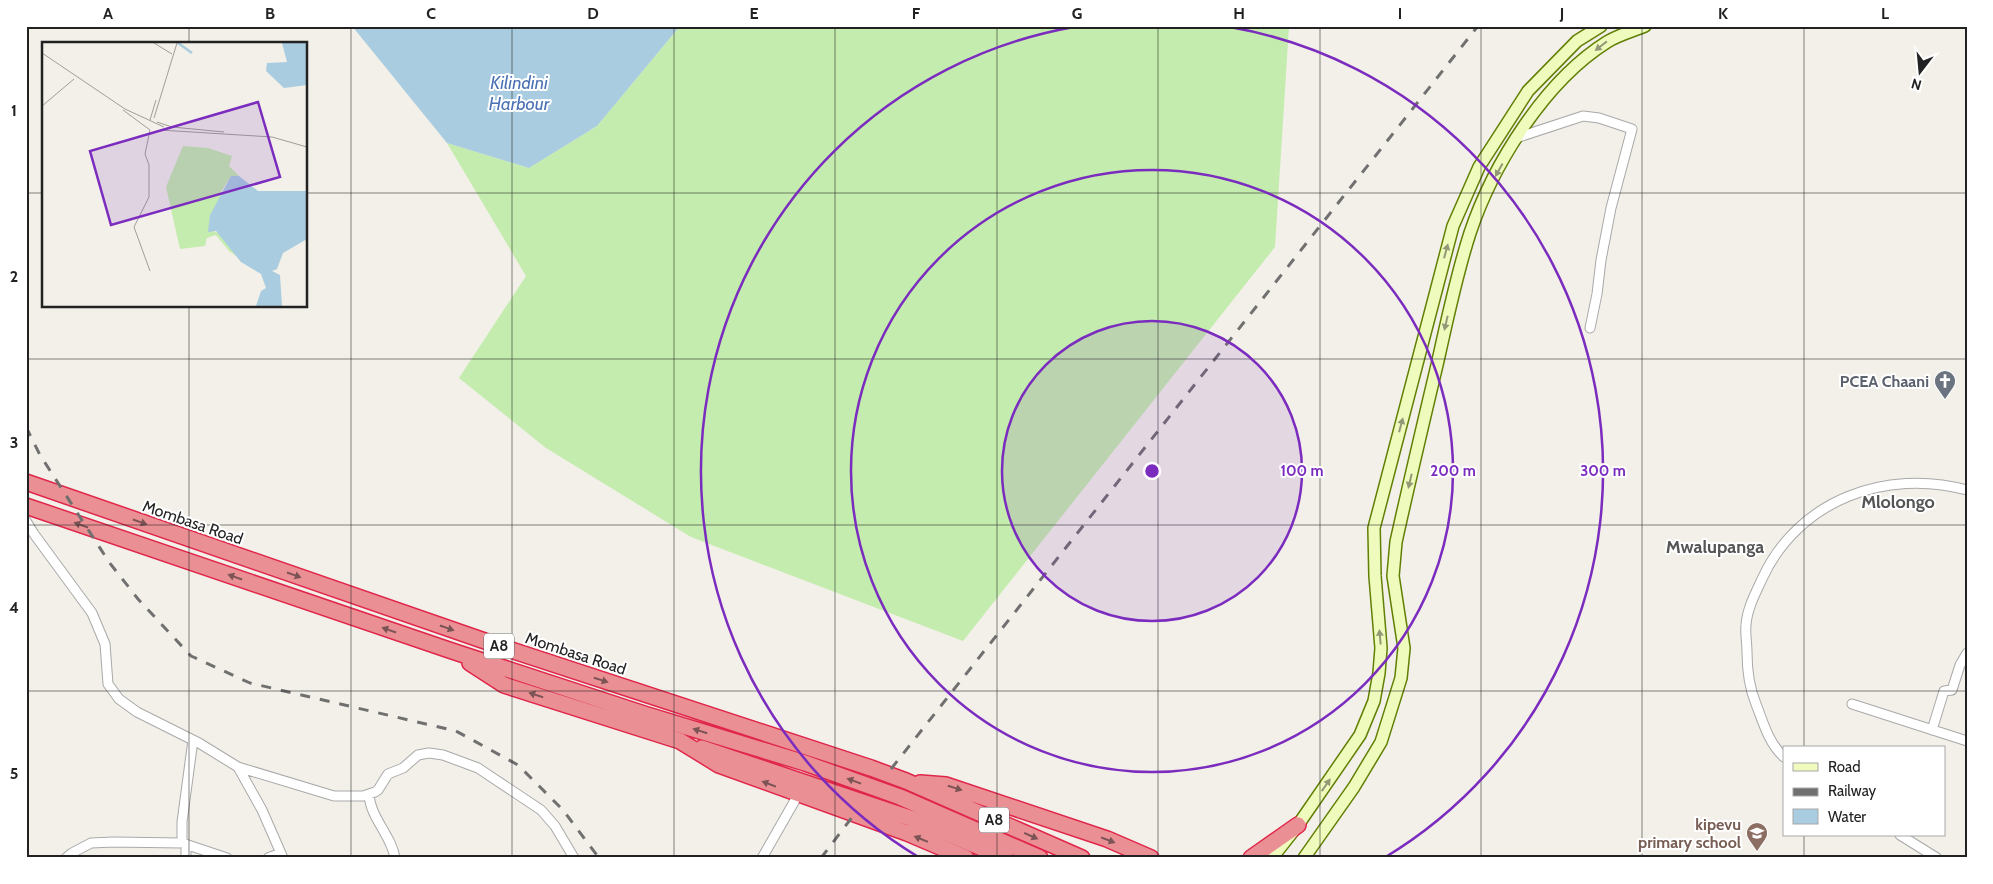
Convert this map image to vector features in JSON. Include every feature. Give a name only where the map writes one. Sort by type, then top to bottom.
[{"type":"highway","name":"Mombasa Road","points":[[26,482],[505,648],[906,781],[1082,858]]},
{"type":"highway","name":"A8","points":[[26,506],[452,651],[644,714],[805,763],[900,798],[1040,858]]},
{"type":"highway","points":[[452,651],[504,685],[680,741],[910,818],[1006,858]]},
{"type":"highway","points":[[680,741],[719,765],[907,834],[966,858]]},
{"type":"highway","points":[[906,781],[946,785],[1107,839],[1152,857]]},
{"type":"highway","points":[[1251,858],[1298,825]]},
{"type":"main road","points":[[1272,858],[1298,825],[1360,735],[1374,701],[1381,648],[1375,576],[1374,528],[1453,226],[1479,167],[1528,91],[1576,41],[1601,26]]},
{"type":"main road","points":[[1304,858],[1354,787],[1381,742],[1401,678],[1404,648],[1394,576],[1396,542],[1457,278],[1470,232],[1486,195],[1516,138],[1540,103],[1570,71],[1608,41],[1645,26]]},
{"type":"main road","points":[[1310,858],[1313,844]]},
{"type":"street","points":[[1516,138],[1583,116],[1632,129],[1611,208],[1600,260],[1597,294],[1590,328]]},
{"type":"street","points":[[1783,756],[1772,742],[1763,721],[1752,693],[1747,670],[1746,625],[1749,610],[1765,572],[1775,555],[1795,529],[1813,515],[1830,504],[1857,494],[1881,487],[1917,482],[1967,490]]},
{"type":"street","points":[[26,521],[92,613],[105,644],[106,680],[112,691],[136,712],[193,740],[238,767],[327,795],[341,797],[369,794],[378,790],[388,774],[403,768],[418,755],[429,753],[442,755],[478,768],[541,810],[555,826],[574,858]]},
{"type":"street","points":[[1932,730],[1944,691],[1952,690],[1960,665],[1967,654]]},
{"type":"street","points":[[1852,704],[1967,740]]},
{"type":"street","points":[[186,858],[182,822],[193,740]]},
{"type":"street","points":[[238,767],[262,810],[282,855],[268,858]]},
{"type":"street","points":[[369,794],[372,810],[390,840],[395,858]]},
{"type":"street","points":[[762,858],[798,795]]},
{"type":"street","points":[[1902,836],[1937,858]]},
{"type":"street","points":[[66,858],[91,843],[184,844],[227,858]]},
{"type":"green space","points":[[680,26],[1289,26],[1275,247],[963,641],[691,537],[546,448],[459,378],[526,276],[447,143],[529,168],[597,126]]},
{"type":"water","name":"Kilindini Harbour","points":[[352,26],[680,26],[597,126],[529,168],[447,143]]},
{"type":"railway","points":[[891,769],[1478,26]]},
{"type":"railway","points":[[26,427],[40,455],[109,562],[138,599],[191,656],[250,683],[456,731],[518,765],[563,810],[599,858]]},
{"type":"railway","points":[[821,858],[853,816]]},
{"type":"place","name":"PCEA Chaani","points":[[1945,400]]},
{"type":"place","name":"kipevu primary school","points":[[1757,852]]},
{"type":"district","name":"Mlolongo","points":[[1898,502]]},
{"type":"district","name":"Mwalupanga","points":[[1715,547]]}]
